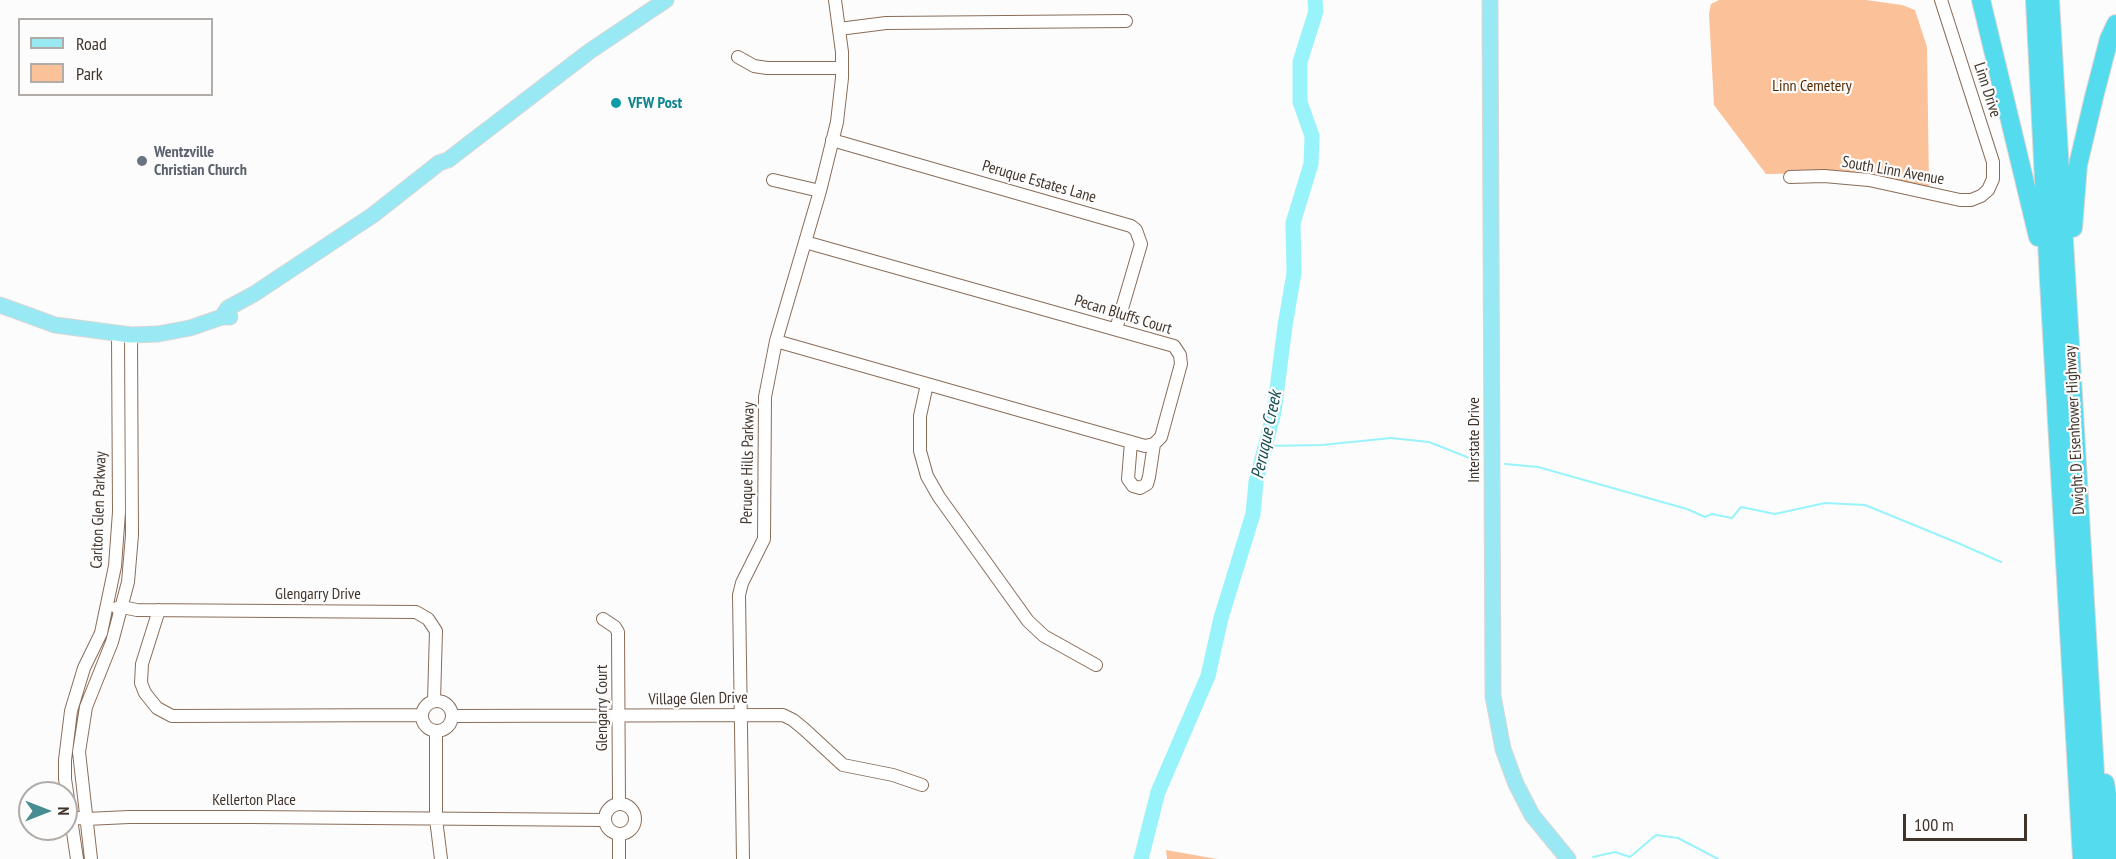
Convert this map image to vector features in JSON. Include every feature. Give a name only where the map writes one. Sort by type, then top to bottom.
[{"type":"highway","points":[[1981,0],[2049,281]]},
{"type":"highway","name":"Dwight D Eisenhower Highway","points":[[2035,0],[2082,859]]},
{"type":"highway","name":"Dwight D Eisenhower Highway","points":[[2050,0],[2100,859]]},
{"type":"highway","points":[[2067,292],[2078,165],[2109,39],[2116,24]]},
{"type":"highway","points":[[2091,712],[2110,812],[2113,859]]},
{"type":"main road","points":[[0,304],[55,325],[124,335],[158,334],[190,328],[222,317],[228,308],[254,294],[347,233],[439,163],[448,160],[590,51],[666,0]]},
{"type":"main road","name":"Interstate Drive","points":[[1490,0],[1493,696],[1500,739],[1516,784],[1532,815],[1568,859]]},
{"type":"street","name":"Peruque Hills Parkway","points":[[743,859],[739,596],[742,583],[764,539],[765,397],[776,341],[820,191],[837,122],[842,68],[835,0]]},
{"type":"street","name":"Linn Drive","points":[[1941,0],[1993,162],[1993,179],[1988,190]]},
{"type":"street","points":[[839,29],[886,23],[1126,21]]},
{"type":"street","points":[[738,57],[754,66],[767,68],[842,68]]},
{"type":"street","name":"Peruque Estates Lane","points":[[832,140],[1131,226],[1136,230],[1141,244],[1116,329]]},
{"type":"street","name":"South Linn Avenue","points":[[1790,177],[1824,176],[1869,180],[1960,200],[1971,200],[1988,190]]},
{"type":"street","points":[[773,180],[820,191]]},
{"type":"street","name":"Pecan Bluffs Court","points":[[805,242],[1174,346],[1180,355],[1181,364],[1161,437],[1154,444],[1147,484],[1140,488],[1133,486],[1128,479],[1131,442]]},
{"type":"street","name":"Carlton Glen Parkway","points":[[91,859],[79,753],[83,718],[88,699],[112,642],[122,607],[128,582],[132,535],[124,335]]},
{"type":"street","name":"Carlton Glen Parkway","points":[[67,781],[65,769],[71,711],[84,669],[101,633],[117,550],[124,335]]},
{"type":"street","points":[[776,341],[1131,442],[1146,446],[1154,444]]},
{"type":"street","points":[[927,384],[920,416],[920,451],[927,476],[939,497],[1028,621],[1044,636],[1096,665]]},
{"type":"street","name":"Glengarry Drive","points":[[107,610],[122,607],[137,610],[416,612],[428,619],[436,631],[434,701]]},
{"type":"street","points":[[159,610],[142,664],[141,683],[144,693],[157,708],[172,716],[422,715]]},
{"type":"street","name":"Glengarry Court","points":[[603,619],[615,627],[618,632],[619,803]]},
{"type":"street","points":[[434,701],[443,702],[450,708],[453,716],[450,724],[444,730],[436,732],[428,729],[423,723],[422,715],[424,708],[434,701]]},
{"type":"street","name":"Village Glen Drive","points":[[453,716],[783,715],[804,729],[843,765],[893,775],[922,785]]},
{"type":"street","points":[[436,732],[436,819],[441,859]]},
{"type":"street","points":[[619,803],[629,806],[636,814],[636,824],[629,832],[620,835],[612,833],[605,820],[606,812],[619,803]]},
{"type":"street","name":"Kellerton Place","points":[[78,817],[251,816],[436,819]]},
{"type":"street","points":[[436,819],[605,820]]},
{"type":"street","points":[[619,859],[620,835]]},
{"type":"street","name":"Carlton Glen Parkway","points":[[74,841],[77,859]]},
{"type":"green space","name":"Linn Cemetery","points":[[1719,0],[1866,0],[1902,5],[1915,10],[1927,47],[1929,187],[1835,173],[1766,174],[1714,105],[1709,14],[1711,4]]},
{"type":"green space","points":[[1166,850],[1217,859],[1167,859]]},
{"type":"waterway","name":"Peruque Creek","points":[[1141,859],[1158,792],[1208,676],[1221,618],[1253,514],[1256,482],[1274,412],[1294,273],[1293,223],[1311,164],[1312,136],[1300,102],[1300,62],[1316,11],[1315,0]]},
{"type":"waterway","points":[[1265,446],[1322,445],[1391,438],[1429,442],[1472,459]]},
{"type":"waterway","points":[[1505,464],[1538,467],[1687,509],[1705,517],[1712,514],[1732,518],[1741,507],[1775,514],[1825,503],[1865,505],[2001,562]]},
{"type":"waterway","points":[[1593,857],[1615,852],[1630,857],[1656,835],[1678,838],[1718,859]]},
{"type":"place","name":"VFW Post","points":[[616,103]]},
{"type":"place","name":"Wentzville Christian Church","points":[[142,161]]}]
